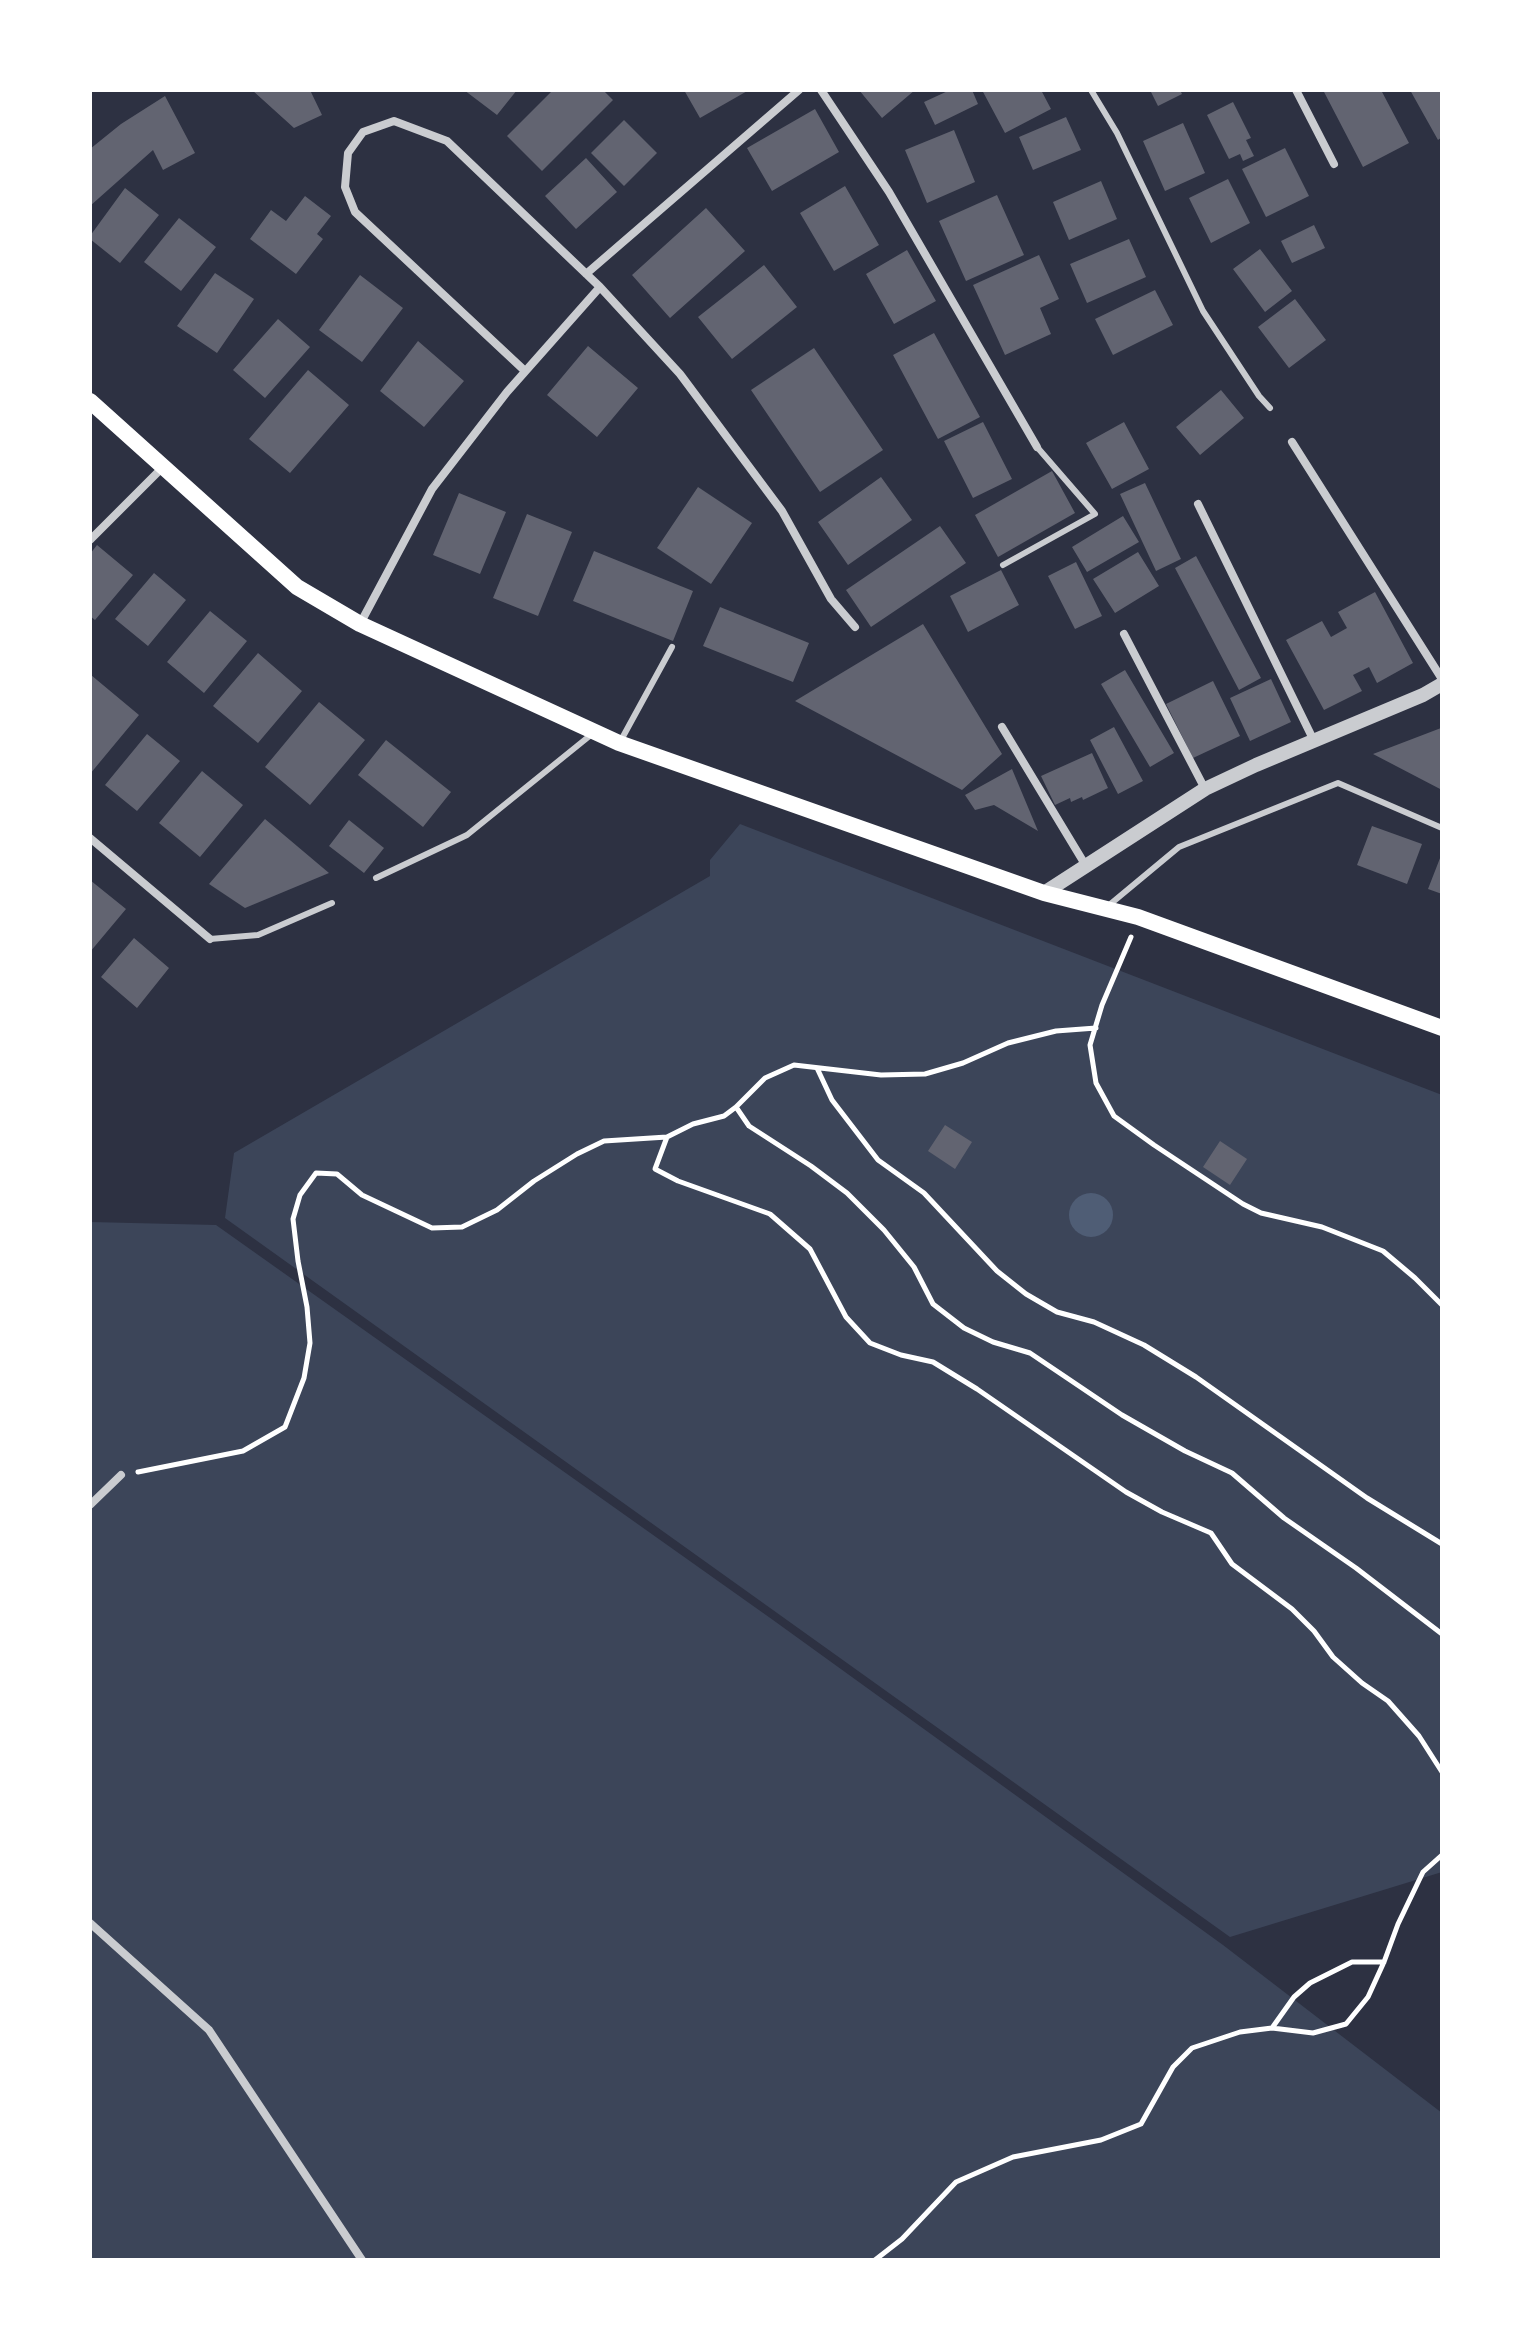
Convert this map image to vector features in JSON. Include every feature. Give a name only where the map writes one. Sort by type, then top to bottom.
[{"type":"main road","points":[[92,406],[297,587],[360,624],[619,743],[1044,893],[1138,917],[1442,1028]]},
{"type":"street","points":[[586,274],[799,90]]},
{"type":"street","points":[[821,90],[889,192],[1037,447]]},
{"type":"street","points":[[1296,90],[1334,164]]},
{"type":"street","points":[[525,371],[355,212],[345,187],[348,153],[363,132],[394,121],[447,141],[600,287],[680,374],[782,511],[831,599],[855,627]]},
{"type":"street","points":[[360,624],[432,489],[507,392],[600,287]]},
{"type":"street","points":[[1044,893],[1205,789],[1423,695],[1442,682],[1292,442]]},
{"type":"street","points":[[90,540],[163,467]]},
{"type":"street","points":[[1198,504],[1314,741]]},
{"type":"street","points":[[1124,634],[1205,789]]},
{"type":"street","points":[[1002,727],[1086,866]]},
{"type":"street","points":[[90,838],[210,939]]},
{"type":"street","points":[[90,1505],[121,1475]]},
{"type":"street","points":[[90,1923],[209,2030],[362,2260]]},
{"type":"lane","points":[[1091,90],[1117,133],[1203,311],[1270,408]]},
{"type":"lane","points":[[1003,565],[1095,514],[1037,447]]},
{"type":"lane","points":[[619,743],[672,647]]},
{"type":"lane","points":[[376,878],[467,835],[595,732]]},
{"type":"lane","points":[[1105,908],[1179,847],[1338,783],[1442,828]]},
{"type":"lane","points":[[210,939],[258,935],[332,903]]},
{"type":"path","points":[[1138,917],[1102,1005],[1090,1045],[1096,1083],[1114,1116],[1187,1168],[1261,1213],[1322,1227],[1383,1251],[1442,1305]]},
{"type":"path","points":[[121,1475],[243,1451],[285,1427],[304,1378],[310,1343],[293,1219],[300,1195],[316,1173],[337,1174],[362,1195],[432,1228],[462,1227],[497,1210],[534,1181],[577,1154],[604,1141],[667,1137],[693,1124],[724,1116],[765,1078],[794,1065],[881,1075],[925,1074],[963,1063],[1008,1043],[1056,1031],[1096,1028]]},
{"type":"path","points":[[817,1068],[832,1100],[878,1160],[924,1193],[997,1271],[1026,1294],[1057,1312],[1094,1322],[1144,1345],[1196,1377],[1367,1498],[1442,1544]]},
{"type":"path","points":[[736,1107],[749,1126],[847,1193],[884,1230],[914,1267],[933,1304],[964,1328],[993,1342],[1030,1353],[1122,1415],[1185,1451],[1232,1473],[1284,1518],[1442,1634]]},
{"type":"path","points":[[667,1137],[655,1169],[691,1187],[770,1214],[810,1249],[846,1317],[870,1343],[901,1355],[933,1362],[1126,1492],[1211,1533],[1232,1564],[1292,1609],[1314,1631],[1333,1657],[1388,1701],[1419,1736],[1442,1772]]},
{"type":"path","points":[[875,2260],[902,2239],[956,2182],[1013,2157],[1101,2140],[1141,2124],[1173,2067],[1192,2048],[1240,2032],[1272,2028],[1313,2033],[1346,2024],[1368,1997],[1423,1872],[1442,1855]]},
{"type":"path","points":[[1272,2028],[1294,1997],[1310,1983],[1352,1962],[1384,1962]]},
{"type":"shaded area","points":[[740,824],[1442,1095],[1442,1872],[1230,1937],[225,1218],[234,1153],[710,876],[710,860]]},
{"type":"shaded area","points":[[1091,1193],[1107,1199],[1113,1215],[1107,1231],[1091,1237],[1075,1231],[1069,1215],[1075,1199]]},
{"type":"shaded area","points":[[90,1222],[216,1225],[773,1620],[1223,1945],[1442,2113],[1442,2260],[90,2260]]},
{"type":"building","points":[[252,90],[310,90],[322,115],[294,128]]},
{"type":"building","points":[[464,90],[517,90],[497,115]]},
{"type":"building","points":[[553,90],[603,90],[613,100],[542,171],[507,136]]},
{"type":"building","points":[[684,90],[749,90],[700,118]]},
{"type":"building","points":[[859,90],[915,90],[882,118]]},
{"type":"building","points":[[950,90],[972,90],[978,104],[935,125],[924,102]]},
{"type":"building","points":[[982,90],[1041,90],[1051,109],[1005,133]]},
{"type":"building","points":[[1150,90],[1180,90],[1182,94],[1158,106]]},
{"type":"building","points":[[1323,90],[1381,90],[1409,143],[1363,167]]},
{"type":"building","points":[[1410,90],[1442,90],[1442,137],[1438,140]]},
{"type":"building","points":[[165,96],[195,153],[163,170],[153,150],[90,206],[90,149],[121,124]]},
{"type":"building","points":[[1233,102],[1251,138],[1246,140],[1254,156],[1243,161],[1240,154],[1229,159],[1207,115]]},
{"type":"building","points":[[815,109],[839,152],[772,191],[747,148]]},
{"type":"building","points":[[1066,117],[1081,150],[1033,170],[1019,137]]},
{"type":"building","points":[[624,120],[657,153],[624,186],[591,153]]},
{"type":"building","points":[[1183,123],[1205,173],[1165,191],[1143,141]]},
{"type":"building","points":[[954,130],[975,182],[927,203],[905,150]]},
{"type":"building","points":[[1285,148],[1309,196],[1266,217],[1242,169]]},
{"type":"building","points":[[586,158],[617,192],[576,229],[545,196]]},
{"type":"building","points":[[1228,179],[1250,223],[1211,243],[1189,198]]},
{"type":"building","points":[[1101,181],[1117,219],[1069,240],[1053,202]]},
{"type":"building","points":[[845,186],[879,245],[834,271],[800,213]]},
{"type":"building","points":[[125,188],[159,215],[120,263],[90,236]]},
{"type":"building","points":[[997,195],[1024,255],[966,281],[939,221]]},
{"type":"building","points":[[305,196],[331,216],[317,234],[323,239],[296,274],[250,239],[271,210],[286,221]]},
{"type":"building","points":[[706,208],[745,251],[670,318],[632,275]]},
{"type":"building","points":[[179,218],[216,247],[181,291],[144,262]]},
{"type":"building","points":[[1314,225],[1325,248],[1292,263],[1281,241]]},
{"type":"building","points":[[1129,239],[1146,277],[1087,303],[1070,264]]},
{"type":"building","points":[[1260,249],[1292,291],[1265,312],[1233,269]]},
{"type":"building","points":[[907,250],[936,301],[894,324],[866,274]]},
{"type":"building","points":[[1039,255],[1059,299],[1040,308],[1051,334],[1005,355],[973,285]]},
{"type":"building","points":[[764,265],[797,307],[732,359],[698,317]]},
{"type":"building","points":[[215,273],[254,299],[217,353],[177,326]]},
{"type":"building","points":[[360,275],[403,308],[362,362],[319,330]]},
{"type":"building","points":[[1155,290],[1173,325],[1113,355],[1095,319]]},
{"type":"building","points":[[1295,299],[1326,340],[1289,368],[1258,327]]},
{"type":"building","points":[[278,319],[310,347],[265,398],[233,370]]},
{"type":"building","points":[[934,333],[980,417],[938,439],[893,355]]},
{"type":"building","points":[[418,341],[464,381],[424,427],[380,391]]},
{"type":"building","points":[[588,346],[638,388],[597,437],[547,395]]},
{"type":"building","points":[[814,348],[883,450],[820,492],[751,390]]},
{"type":"building","points":[[308,370],[349,405],[290,473],[249,439]]},
{"type":"building","points":[[1221,390],[1244,418],[1200,455],[1176,427]]},
{"type":"building","points":[[983,422],[1012,479],[973,498],[944,441]]},
{"type":"building","points":[[1124,422],[1149,469],[1112,489],[1086,443]]},
{"type":"building","points":[[1052,471],[1075,513],[998,557],[975,515]]},
{"type":"building","points":[[881,477],[912,520],[848,565],[818,522]]},
{"type":"building","points":[[1145,483],[1181,559],[1156,571],[1120,494]]},
{"type":"building","points":[[698,487],[752,523],[711,584],[657,548]]},
{"type":"building","points":[[459,493],[506,512],[480,574],[433,555]]},
{"type":"building","points":[[527,514],[572,532],[538,616],[493,598]]},
{"type":"building","points":[[1123,516],[1139,542],[1087,572],[1072,547]]},
{"type":"building","points":[[940,526],[966,563],[871,627],[846,590]]},
{"type":"building","points":[[97,545],[133,575],[95,620],[90,616],[90,554]]},
{"type":"building","points":[[594,551],[693,591],[673,641],[573,601]]},
{"type":"building","points":[[1138,552],[1159,586],[1115,613],[1093,579]]},
{"type":"building","points":[[1196,556],[1261,678],[1239,690],[1175,568]]},
{"type":"building","points":[[1076,562],[1102,616],[1075,629],[1048,576]]},
{"type":"building","points":[[1001,570],[1019,605],[968,632],[950,596]]},
{"type":"building","points":[[154,573],[186,600],[148,646],[115,619]]},
{"type":"building","points":[[1375,592],[1413,663],[1377,683],[1369,667],[1353,675],[1362,691],[1324,710],[1286,640],[1322,621],[1331,637],[1347,628],[1338,612]]},
{"type":"building","points":[[720,607],[809,643],[793,682],[703,646]]},
{"type":"building","points":[[210,611],[247,641],[204,693],[167,662]]},
{"type":"building","points":[[923,624],[1002,754],[962,790],[795,701]]},
{"type":"building","points":[[258,653],[302,691],[258,743],[213,706]]},
{"type":"building","points":[[1125,670],[1174,753],[1150,767],[1101,684]]},
{"type":"building","points":[[90,677],[139,715],[90,774]]},
{"type":"building","points":[[1271,679],[1291,722],[1250,741],[1230,698]]},
{"type":"building","points":[[1213,681],[1240,736],[1193,758],[1166,704]]},
{"type":"building","points":[[319,702],[365,740],[310,805],[265,767]]},
{"type":"building","points":[[1114,727],[1143,781],[1118,794],[1090,740]]},
{"type":"building","points":[[1441,728],[1442,790],[1373,754]]},
{"type":"building","points":[[147,734],[180,761],[137,811],[105,785]]},
{"type":"building","points":[[386,740],[451,792],[423,827],[358,775]]},
{"type":"building","points":[[1092,753],[1108,788],[1083,800],[1082,797],[1071,802],[1070,798],[1055,805],[1041,776]]},
{"type":"building","points":[[1012,769],[1038,831],[994,805],[975,810],[965,795]]},
{"type":"building","points":[[202,771],[243,805],[200,857],[159,823]]},
{"type":"building","points":[[265,819],[329,873],[245,908],[209,884]]},
{"type":"building","points":[[349,820],[384,848],[364,873],[329,846]]},
{"type":"building","points":[[1372,826],[1422,844],[1407,884],[1357,865]]},
{"type":"building","points":[[1442,853],[1442,894],[1428,889]]},
{"type":"building","points":[[90,880],[126,909],[90,952]]},
{"type":"building","points":[[134,938],[169,968],[137,1008],[101,977]]},
{"type":"building","points":[[945,1125],[972,1142],[955,1169],[928,1151]]},
{"type":"building","points":[[1220,1141],[1247,1159],[1230,1185],[1203,1167]]}]
